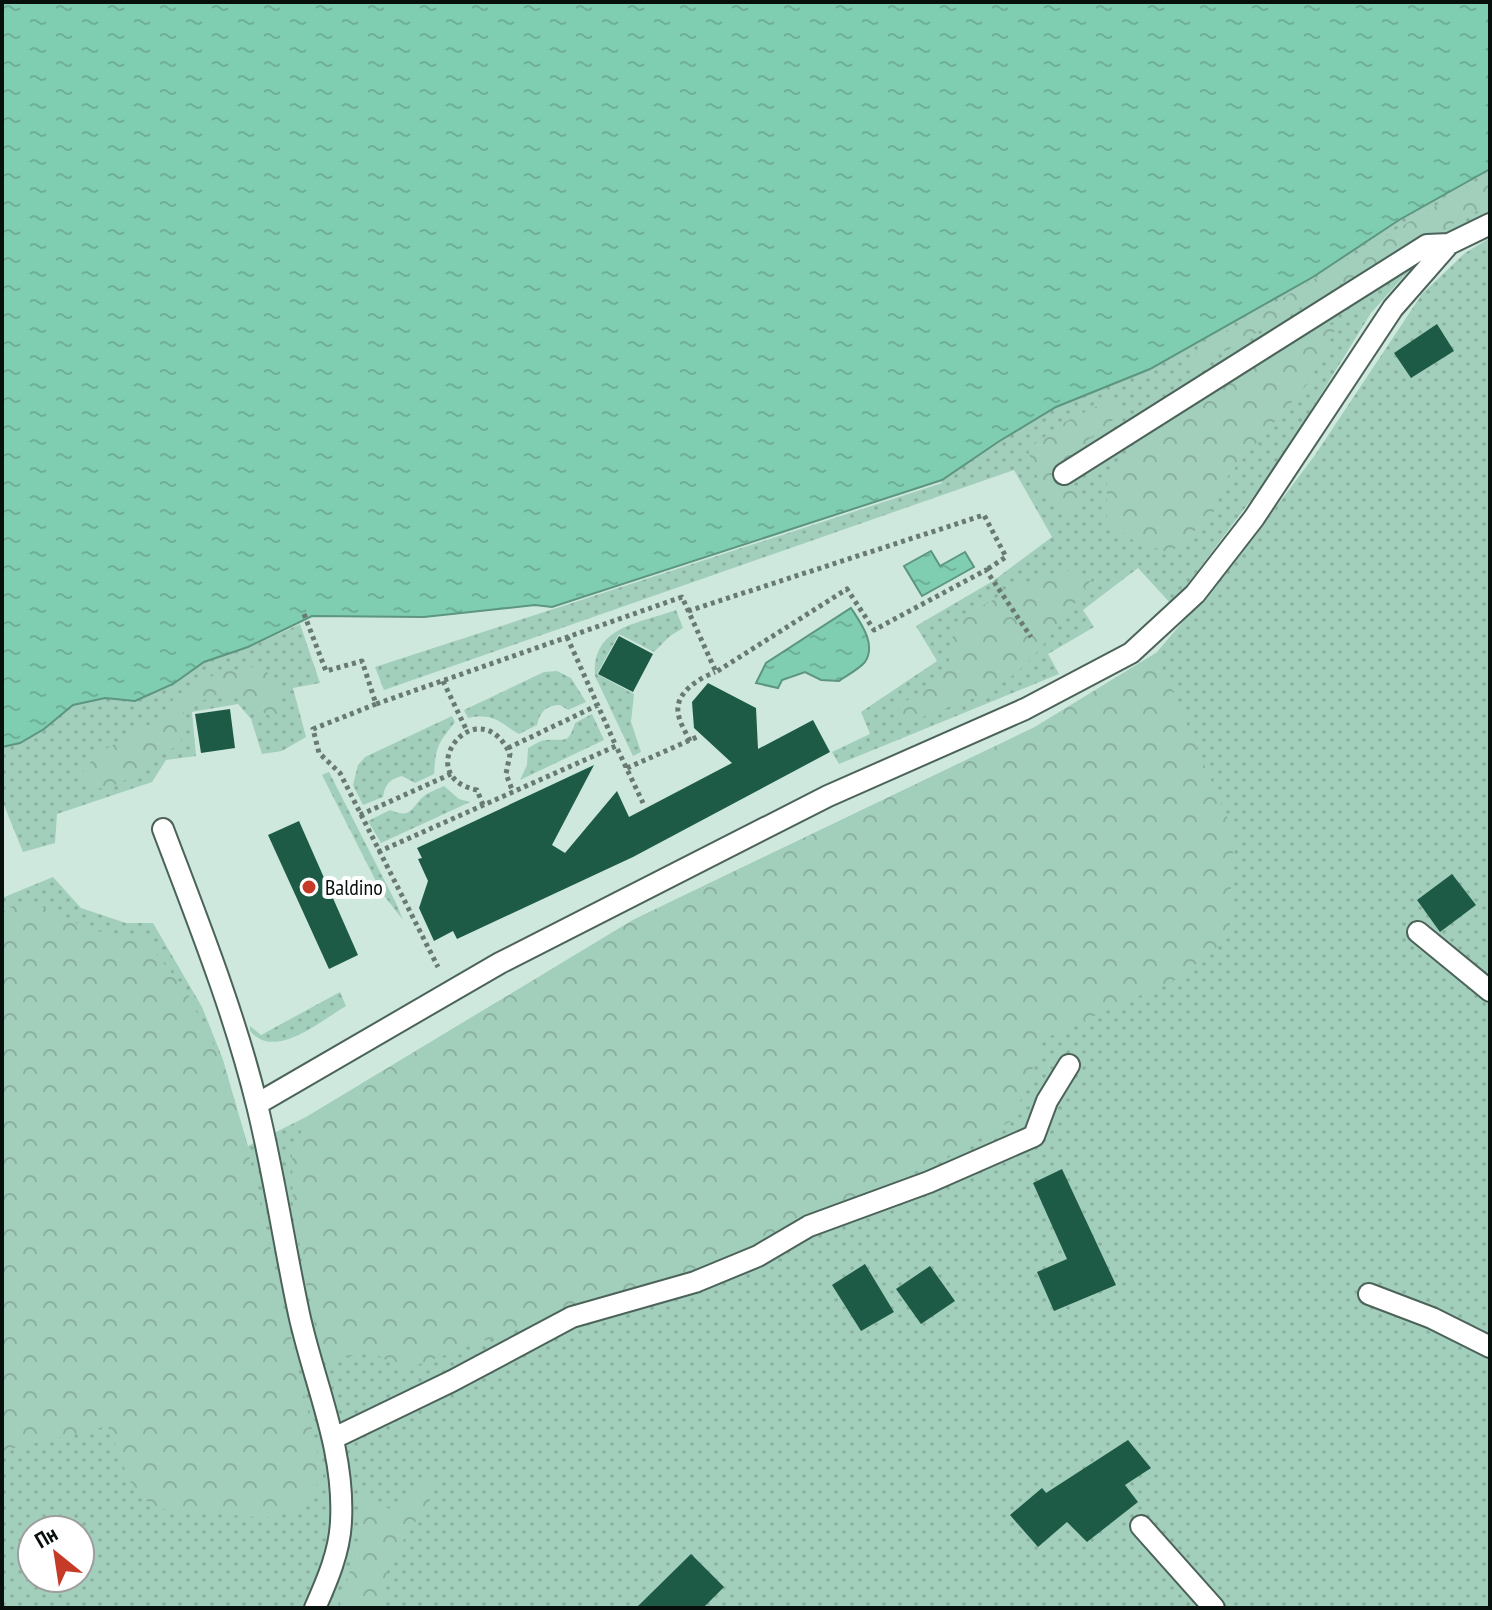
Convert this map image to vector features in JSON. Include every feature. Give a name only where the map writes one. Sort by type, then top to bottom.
[{"type":"lane","points":[[257,1104],[500,963],[828,796],[1025,709],[1131,653],[1195,594],[1254,518],[1393,308],[1449,244],[1490,224]]},
{"type":"lane","points":[[1064,474],[1427,245],[1449,244]]},
{"type":"lane","points":[[163,829],[213,961],[257,1104],[300,1317],[334,1438],[340,1476],[341,1523],[329,1579],[315,1608]]},
{"type":"lane","points":[[1418,932],[1490,991]]},
{"type":"lane","points":[[334,1438],[452,1381],[572,1317],[695,1282],[758,1256],[809,1226],[929,1182],[1034,1136],[1047,1101],[1069,1065]]},
{"type":"lane","points":[[1369,1294],[1432,1318],[1490,1347]]},
{"type":"lane","points":[[1141,1526],[1214,1608]]},
{"type":"path","points":[[688,611],[984,515],[1006,557],[874,630],[847,589],[716,672],[696,679],[681,697],[677,714],[690,741]]},
{"type":"path","points":[[986,570],[1031,637]]},
{"type":"path","points":[[450,992],[340,773],[319,753],[313,729],[682,597],[716,672]]},
{"type":"path","points":[[304,614],[326,671],[362,661],[376,704]]},
{"type":"path","points":[[567,637],[643,803]]},
{"type":"path","points":[[443,681],[467,731]]},
{"type":"path","points":[[508,748],[598,705]]},
{"type":"path","points":[[483,805],[477,790],[466,788],[451,774],[447,764],[448,753],[456,738],[467,731],[479,729],[493,732],[508,748],[510,754],[506,774],[513,792]]},
{"type":"path","points":[[627,768],[697,737]]},
{"type":"path","points":[[378,852],[616,746]]},
{"type":"path","points":[[360,815],[451,774]]},
{"type":"green space","points":[[1490,169],[1490,213],[1455,232],[1403,277],[1371,313],[1278,464],[1172,605],[1138,568],[1083,610],[1094,627],[1048,654],[1059,674],[839,764],[832,752],[870,734],[861,712],[937,661],[916,626],[993,581],[1052,537],[1014,470],[384,690],[375,667],[942,483],[942,480],[998,442],[1056,407],[1150,369],[1313,277],[1399,220]]},
{"type":"green space","points":[[1490,173],[1490,204],[1362,272],[1195,368],[1193,356],[1220,336]]},
{"type":"green space","points":[[1490,238],[1490,1608],[2,1608],[2,898],[53,877],[81,908],[126,923],[153,923],[202,1007],[222,1057],[248,1146],[308,1116],[633,920],[1035,727],[1156,653],[1240,555],[1315,455],[1422,294],[1465,253]]},
{"type":"green space","points":[[1339,322],[1309,382],[1228,476],[1213,514],[1170,553],[1134,541],[1107,521],[1107,476],[1190,403],[1307,335]]},
{"type":"green space","points":[[1109,400],[1125,410],[1089,439],[1066,475],[1083,499],[1076,514],[1057,509],[1034,471],[1028,449],[1065,422]]},
{"type":"green space","points":[[1065,570],[1094,576],[1047,640],[1016,673],[979,696],[910,721],[897,707],[942,678],[952,653],[953,631],[963,616],[1029,581]]},
{"type":"green space","points":[[676,610],[683,628],[654,652],[619,634],[597,674],[634,694],[631,722],[641,752],[633,756],[595,676],[596,659],[609,637],[620,630]]},
{"type":"green space","points":[[300,624],[320,683],[293,688],[306,737],[282,751],[262,754],[251,719],[238,704],[192,712],[196,756],[166,760],[152,782],[57,814],[55,843],[23,852],[2,800],[2,747],[20,743],[44,729],[73,705],[105,698],[135,701],[173,684],[204,662],[248,648]]},
{"type":"green space","points":[[1156,653],[1234,833],[1228,938],[1179,978],[1044,1039],[1013,1120],[943,1159],[716,1262],[581,1306],[403,1370],[374,1353],[322,1360],[293,1210],[292,1153],[308,1116],[633,920],[1035,727]]},
{"type":"green space","points":[[263,666],[280,691],[281,722],[255,708],[243,697],[218,694],[184,709],[181,744],[126,780],[94,789],[81,774],[98,755],[156,720],[181,692],[192,685],[226,672]]},
{"type":"green space","points":[[557,671],[571,678],[586,702],[568,710],[560,705],[551,706],[542,713],[537,725],[519,734],[490,718],[468,718],[464,710],[544,672]]},
{"type":"green space","points":[[592,714],[604,740],[520,780],[527,765],[528,748],[544,740],[567,738],[575,723]]},
{"type":"green space","points":[[452,716],[455,722],[439,745],[434,774],[415,783],[402,776],[394,779],[387,785],[383,797],[363,805],[353,785],[358,765],[365,757]]},
{"type":"green space","points":[[329,772],[403,920],[382,893],[322,775]]},
{"type":"green space","points":[[444,786],[459,799],[470,802],[381,843],[368,821],[390,810],[407,813],[424,796]]},
{"type":"green space","points":[[27,900],[93,931],[141,936],[186,990],[209,1038],[222,1057],[247,1146],[323,1477],[299,1509],[266,1518],[153,1508],[129,1480],[108,1426],[2,1451],[2,912]]},
{"type":"green space","points":[[340,992],[346,1006],[298,1035],[272,1042],[260,1039],[250,1031],[250,1026],[261,1035]]},
{"type":"green space","points":[[430,1480],[430,1499],[388,1564],[381,1608],[339,1608],[358,1544],[361,1494],[395,1512]]},
{"type":"water","points":[[2,2],[1490,2],[1490,169],[1399,220],[1313,277],[1150,369],[1056,407],[942,480],[552,607],[535,605],[424,617],[312,616],[248,647],[204,662],[173,684],[135,701],[105,698],[73,705],[44,729],[20,743],[2,747]]},
{"type":"water","points":[[931,551],[940,566],[965,552],[974,567],[922,596],[904,566]]},
{"type":"water","points":[[851,608],[863,626],[869,648],[865,662],[859,667],[839,681],[821,680],[805,672],[782,680],[778,688],[756,683],[766,663]]},
{"type":"building","points":[[1437,324],[1454,351],[1411,378],[1394,353]]},
{"type":"building","points":[[619,636],[653,654],[633,692],[598,674]]},
{"type":"building","points":[[708,683],[756,708],[758,749],[813,720],[830,752],[633,857],[457,939],[453,931],[434,941],[419,908],[428,881],[418,859],[422,858],[417,848],[594,765],[552,845],[565,853],[617,791],[629,817],[732,763],[694,728],[692,702]]},
{"type":"building","points":[[230,709],[235,748],[201,753],[195,714]]},
{"type":"building","points":[[299,821],[358,955],[329,969],[268,835]]},
{"type":"building","points":[[1452,874],[1476,905],[1440,932],[1417,900]]},
{"type":"building","points":[[1062,1169],[1116,1285],[1054,1311],[1037,1272],[1067,1259],[1033,1183]]},
{"type":"building","points":[[865,1264],[894,1312],[861,1331],[832,1285]]},
{"type":"building","points":[[930,1266],[955,1301],[921,1324],[896,1289]]},
{"type":"building","points":[[1128,1440],[1151,1468],[1125,1485],[1138,1502],[1087,1542],[1067,1522],[1038,1547],[1010,1515],[1042,1488],[1046,1493]]},
{"type":"building","points":[[691,1554],[724,1587],[703,1608],[636,1608]]},
{"type":"place","name":"Baldino","points":[[309,887]]}]
